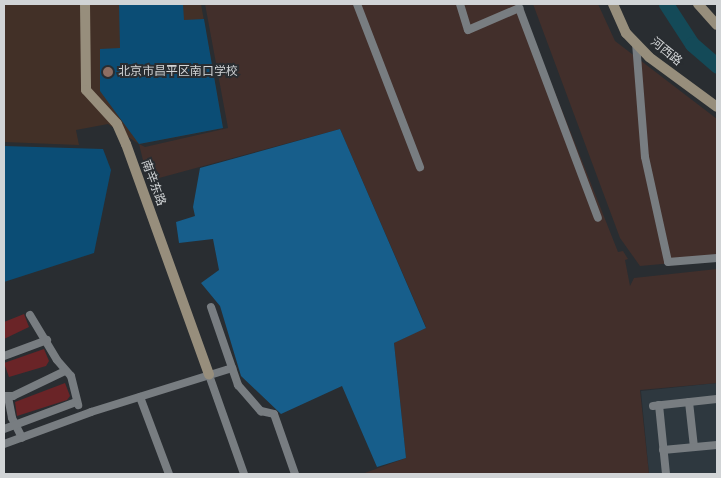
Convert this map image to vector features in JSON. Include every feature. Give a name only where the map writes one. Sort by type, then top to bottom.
[{"type":"street","name":"南辛东路","points":[[85,4],[86,90],[118,124],[208,375]]},
{"type":"street","points":[[357,4],[420,167]]},
{"type":"street","points":[[460,4],[468,30],[519,8],[598,218]]},
{"type":"street","name":"河西路","points":[[613,4],[626,33],[649,57],[717,107]]},
{"type":"street","points":[[698,4],[717,25]]},
{"type":"street","points":[[636,43],[645,157],[668,262],[717,258]]},
{"type":"street","points":[[211,307],[238,384],[261,411],[274,414],[295,474]]},
{"type":"street","points":[[4,429],[77,404],[72,380],[30,315]]},
{"type":"street","points":[[4,356],[47,340]]},
{"type":"street","points":[[4,444],[140,397],[232,368]]},
{"type":"street","points":[[22,438],[14,425],[6,396],[60,376],[65,371]]},
{"type":"street","points":[[208,375],[244,474]]},
{"type":"street","points":[[140,397],[170,474]]},
{"type":"street","points":[[666,474],[664,450],[656,406],[717,399]]},
{"type":"street","points":[[689,402],[694,447]]},
{"type":"street","points":[[664,450],[717,445]]},
{"type":"shaded area","name":"北京市昌平区南口学校","points":[[4,4],[201,4],[223,128],[139,144],[108,124],[76,130],[79,145],[4,142]]},
{"type":"shaded area","points":[[119,4],[183,4],[184,20],[204,19],[223,128],[139,144],[100,91],[100,49],[120,48]]},
{"type":"shaded area","points":[[205,4],[520,4],[618,252],[623,251],[628,259],[625,260],[630,286],[634,278],[717,269],[717,383],[640,390],[649,474],[362,474],[406,458],[394,343],[426,327],[340,129],[148,181],[139,144],[145,147],[228,128]]},
{"type":"shaded area","points":[[533,4],[598,4],[615,41],[717,119],[717,259],[640,266],[620,238]]},
{"type":"shaded area","points":[[340,129],[426,328],[394,343],[406,458],[377,467],[342,386],[281,414],[241,376],[220,306],[201,283],[219,270],[213,239],[179,243],[176,222],[195,216],[193,207],[200,168]]},
{"type":"shaded area","points":[[4,146],[103,149],[111,170],[94,253],[4,282]]},
{"type":"shaded area","points":[[717,383],[717,474],[649,474],[641,391]]},
{"type":"building","points":[[24,314],[29,327],[4,339],[4,322]]},
{"type":"building","points":[[44,349],[49,361],[46,366],[9,377],[4,363]]},
{"type":"building","points":[[65,383],[70,396],[67,400],[17,416],[15,402]]},
{"type":"waterway","points":[[666,4],[692,44],[717,66]]},
{"type":"place","name":"北京市昌平区南口学校","points":[[108,72]]}]
